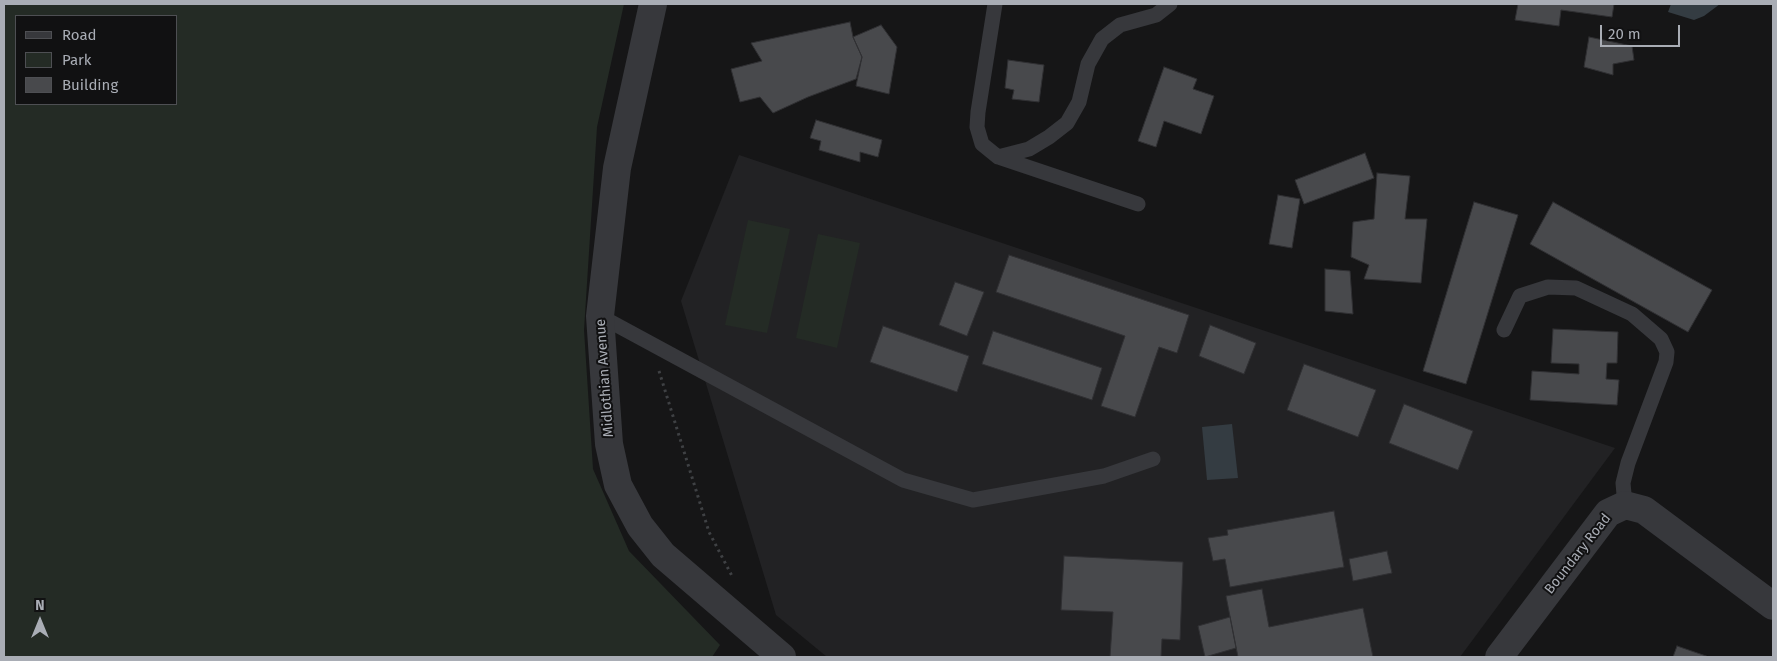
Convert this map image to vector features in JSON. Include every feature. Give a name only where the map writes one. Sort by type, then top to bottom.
[{"type":"street","name":"Midlothian Avenue","points":[[653,4],[617,168],[600,316],[609,444],[618,485],[640,526],[663,555],[771,654]]},
{"type":"street","name":"Boundary Road","points":[[1499,657],[1608,514],[1625,505],[1644,510],[1773,606]]},
{"type":"lane","points":[[995,4],[977,127],[982,144],[998,157],[1138,204]]},
{"type":"lane","points":[[998,157],[1029,149],[1050,137],[1067,123],[1079,102],[1088,64],[1102,39],[1120,25],[1156,14],[1170,4]]},
{"type":"lane","points":[[1504,330],[1520,296],[1548,287],[1576,288],[1632,314],[1661,339],[1667,352],[1666,362],[1628,463],[1623,483],[1625,505]]},
{"type":"lane","points":[[600,316],[903,480],[973,500],[1104,476],[1153,459]]},
{"type":"path","points":[[650,342],[709,532],[732,577]]},
{"type":"shaded area","points":[[1671,4],[1720,4],[1704,16],[1694,20],[1668,12]]},
{"type":"shaded area","points":[[739,155],[1615,448],[1460,657],[827,657],[776,615],[681,301]]},
{"type":"shaded area","points":[[1232,424],[1238,478],[1207,480],[1202,427]]},
{"type":"green space","points":[[4,4],[624,4],[597,127],[584,330],[593,469],[629,551],[720,645],[712,657],[4,657]]},
{"type":"green space","points":[[748,220],[790,229],[767,333],[725,325]]},
{"type":"green space","points":[[818,234],[860,243],[837,348],[796,338]]},
{"type":"building","points":[[1518,4],[1614,4],[1612,17],[1561,10],[1559,26],[1515,20]]},
{"type":"building","points":[[850,22],[853,37],[862,57],[856,79],[808,97],[773,113],[760,97],[740,102],[731,69],[762,61],[751,43]]},
{"type":"building","points":[[881,25],[897,47],[889,94],[856,86],[862,57],[853,37]]},
{"type":"building","points":[[1589,37],[1632,46],[1634,60],[1613,64],[1613,75],[1584,67]]},
{"type":"building","points":[[1008,60],[1044,65],[1039,102],[1012,99],[1014,90],[1005,88]]},
{"type":"building","points":[[1164,67],[1197,79],[1193,89],[1214,96],[1201,134],[1164,121],[1156,147],[1138,141]]},
{"type":"building","points":[[816,120],[882,140],[878,157],[860,152],[860,162],[819,150],[821,141],[810,138]]},
{"type":"building","points":[[1365,153],[1374,178],[1304,204],[1295,180]]},
{"type":"building","points":[[1377,173],[1410,176],[1405,219],[1427,219],[1421,283],[1364,279],[1369,265],[1351,257],[1353,222],[1374,219]]},
{"type":"building","points":[[1278,195],[1300,199],[1292,248],[1269,244]]},
{"type":"building","points":[[1474,202],[1518,215],[1466,384],[1423,371]]},
{"type":"building","points":[[1553,202],[1712,290],[1688,332],[1530,244]]},
{"type":"building","points":[[1009,255],[1189,315],[1177,353],[1159,347],[1135,417],[1101,406],[1125,336],[996,292]]},
{"type":"building","points":[[1325,269],[1350,271],[1353,314],[1325,311]]},
{"type":"building","points":[[955,282],[984,292],[967,336],[939,325]]},
{"type":"building","points":[[1210,325],[1256,343],[1244,374],[1199,356]]},
{"type":"building","points":[[883,326],[969,356],[957,392],[870,362]]},
{"type":"building","points":[[1553,329],[1618,332],[1617,363],[1607,363],[1606,379],[1619,380],[1617,405],[1530,400],[1532,371],[1579,374],[1579,364],[1551,363]]},
{"type":"building","points":[[993,331],[1102,368],[1092,400],[982,364]]},
{"type":"building","points":[[1304,364],[1376,390],[1358,437],[1287,410]]},
{"type":"building","points":[[1404,404],[1473,431],[1458,470],[1389,443]]},
{"type":"building","points":[[1334,511],[1344,567],[1230,587],[1225,559],[1213,561],[1208,538],[1228,535],[1227,530]]},
{"type":"building","points":[[1387,551],[1392,573],[1353,581],[1349,559]]},
{"type":"building","points":[[1064,556],[1183,562],[1180,640],[1162,639],[1161,657],[1110,657],[1113,612],[1061,610]]},
{"type":"building","points":[[1262,589],[1269,627],[1363,608],[1373,657],[1238,657],[1226,596]]},
{"type":"building","points":[[1230,617],[1236,648],[1205,657],[1198,626]]},
{"type":"building","points":[[1677,646],[1709,657],[1673,657]]}]
